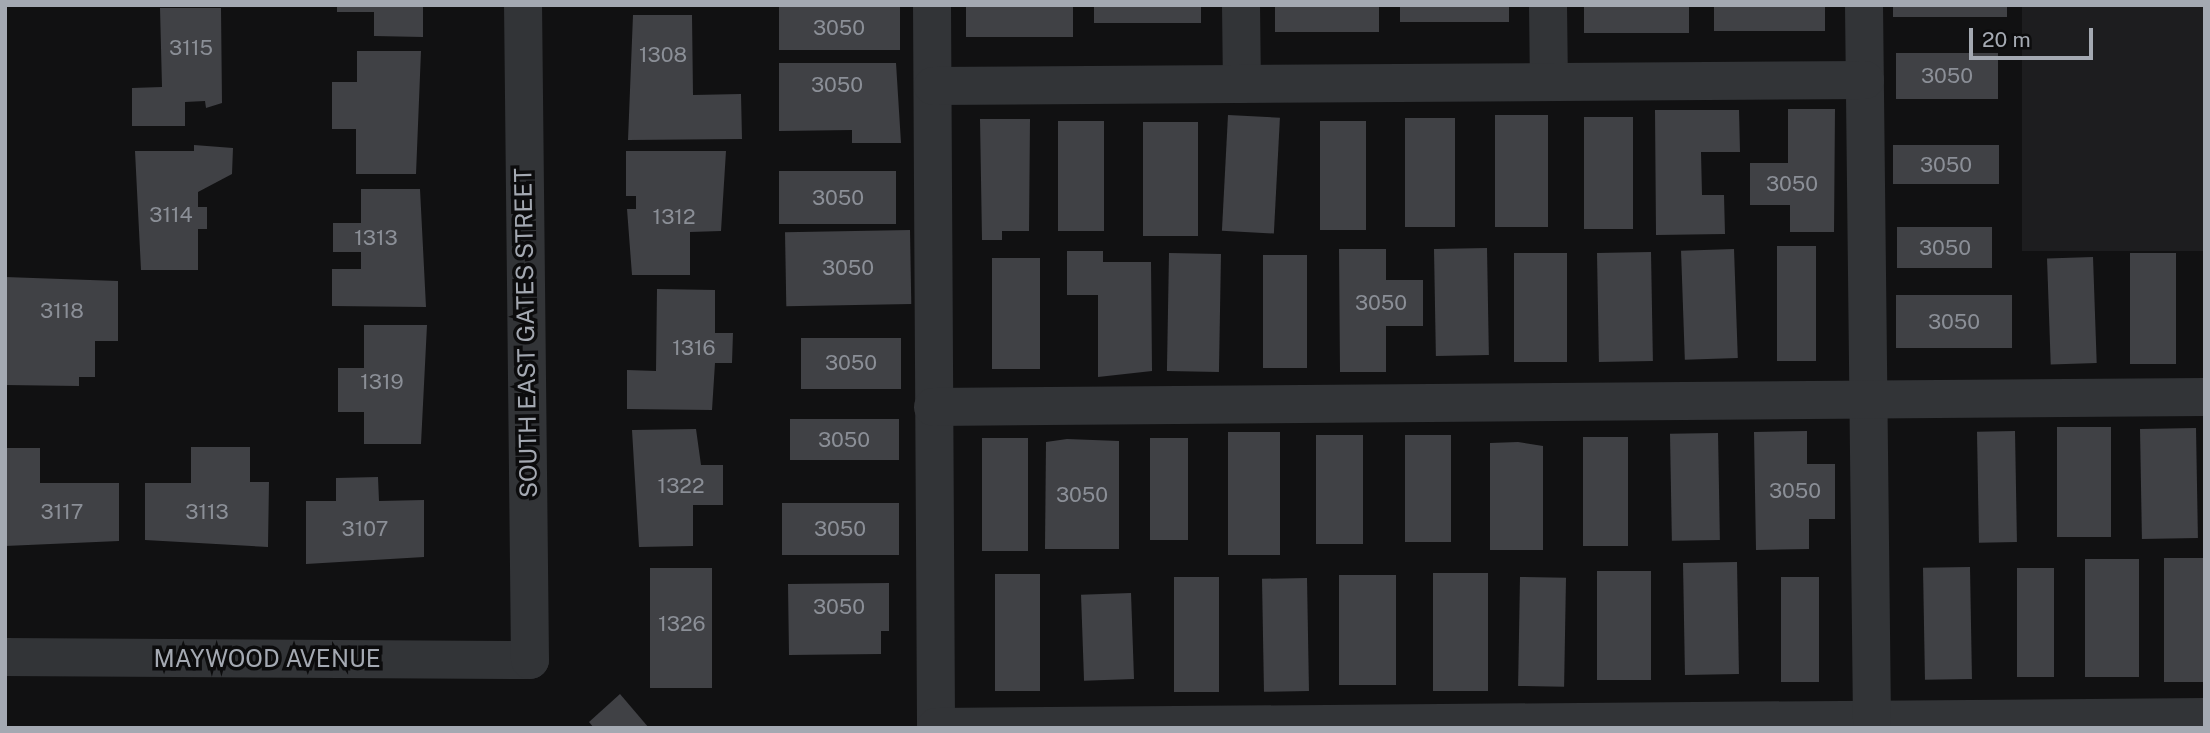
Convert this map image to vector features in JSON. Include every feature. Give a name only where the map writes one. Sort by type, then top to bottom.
[{"type":"street","name":"SOUTH EAST GATES STREET","points":[[523,5],[530,660]]},
{"type":"street","points":[[932,5],[936,727],[2205,717]]},
{"type":"street","points":[[1241,5],[1242,84]]},
{"type":"street","points":[[1548,5],[1549,82]]},
{"type":"street","points":[[1864,5],[1872,720]]},
{"type":"street","points":[[933,86],[1865,80]]},
{"type":"street","points":[[933,407],[2205,397]]},
{"type":"street","name":"MAYWOOD AVENUE","points":[[5,657],[530,660]]},
{"type":"shaded area","points":[[2022,5],[2205,5],[2205,251],[2022,251]]},
{"type":"building","points":[[337,5],[423,5],[423,37],[374,36],[374,12],[337,12]]},
{"type":"building","points":[[779,5],[900,5],[900,50],[779,50]]},
{"type":"building","points":[[966,5],[1073,5],[1073,37],[966,37]]},
{"type":"building","points":[[1094,5],[1201,5],[1201,23],[1094,23]]},
{"type":"building","points":[[1275,5],[1379,5],[1379,32],[1275,32]]},
{"type":"building","points":[[1400,5],[1509,5],[1509,22],[1400,22]]},
{"type":"building","points":[[1584,5],[1689,5],[1689,33],[1584,33]]},
{"type":"building","points":[[1714,5],[1825,5],[1825,31],[1714,31]]},
{"type":"building","points":[[1893,5],[2007,5],[2007,17],[1893,17]]},
{"type":"building","points":[[160,8],[221,8],[222,103],[206,108],[205,101],[185,102],[185,126],[132,126],[132,88],[162,87]]},
{"type":"building","points":[[633,15],[692,15],[693,95],[741,94],[742,139],[628,140]]},
{"type":"building","points":[[357,51],[421,51],[416,174],[356,174],[356,129],[332,129],[332,82],[357,82]]},
{"type":"building","points":[[1896,53],[1998,53],[1998,99],[1896,99]]},
{"type":"building","points":[[779,63],[896,63],[901,143],[852,143],[852,130],[779,131]]},
{"type":"building","points":[[1788,109],[1835,109],[1834,232],[1790,232],[1790,205],[1750,205],[1750,163],[1788,163]]},
{"type":"building","points":[[1655,110],[1739,110],[1740,152],[1701,152],[1702,195],[1724,195],[1725,234],[1656,235]]},
{"type":"building","points":[[1228,115],[1280,118],[1274,234],[1222,231]]},
{"type":"building","points":[[1495,115],[1548,115],[1548,227],[1495,227]]},
{"type":"building","points":[[1584,117],[1633,117],[1633,229],[1584,229]]},
{"type":"building","points":[[1405,118],[1455,118],[1455,227],[1405,227]]},
{"type":"building","points":[[980,119],[1030,119],[1029,231],[1002,231],[1002,240],[982,240]]},
{"type":"building","points":[[1058,121],[1104,121],[1104,231],[1058,231]]},
{"type":"building","points":[[1320,121],[1366,121],[1366,230],[1320,230]]},
{"type":"building","points":[[1143,122],[1198,122],[1198,236],[1143,236]]},
{"type":"building","points":[[194,145],[233,148],[232,174],[198,192],[198,207],[207,207],[207,229],[198,229],[198,270],[141,270],[135,151],[194,151]]},
{"type":"building","points":[[1893,145],[1999,145],[1999,184],[1893,184]]},
{"type":"building","points":[[626,151],[726,151],[721,231],[690,232],[690,275],[632,275],[627,209],[636,209],[636,196],[626,196]]},
{"type":"building","points":[[779,171],[896,171],[896,224],[779,224]]},
{"type":"building","points":[[361,189],[420,189],[426,307],[332,306],[332,269],[361,269],[361,252],[333,252],[333,223],[361,223]]},
{"type":"building","points":[[1897,227],[1992,227],[1992,268],[1897,268]]},
{"type":"building","points":[[910,230],[911,304],[786,306],[785,232]]},
{"type":"building","points":[[1777,246],[1816,246],[1816,361],[1777,361]]},
{"type":"building","points":[[1487,248],[1489,355],[1436,356],[1434,249]]},
{"type":"building","points":[[1339,249],[1386,249],[1386,280],[1423,280],[1423,326],[1386,326],[1386,372],[1340,372]]},
{"type":"building","points":[[1734,249],[1738,358],[1685,360],[1681,251]]},
{"type":"building","points":[[1067,251],[1103,251],[1103,262],[1151,262],[1152,371],[1098,377],[1098,295],[1067,295]]},
{"type":"building","points":[[1651,252],[1653,361],[1599,362],[1597,253]]},
{"type":"building","points":[[1169,253],[1221,254],[1219,372],[1167,371]]},
{"type":"building","points":[[1514,253],[1567,253],[1567,362],[1514,362]]},
{"type":"building","points":[[2130,253],[2176,253],[2176,364],[2130,364]]},
{"type":"building","points":[[1263,255],[1307,255],[1307,368],[1263,368]]},
{"type":"building","points":[[2093,257],[2097,363],[2051,365],[2047,259]]},
{"type":"building","points":[[992,258],[1040,258],[1040,369],[992,369]]},
{"type":"building","points":[[5,277],[118,281],[118,341],[95,341],[95,377],[79,377],[79,386],[5,385]]},
{"type":"building","points":[[657,289],[715,290],[715,333],[733,333],[732,363],[715,363],[712,410],[627,409],[627,370],[656,371]]},
{"type":"building","points":[[1896,295],[2012,295],[2012,348],[1896,348]]},
{"type":"building","points":[[364,325],[427,325],[421,444],[364,444],[364,412],[338,412],[338,368],[364,368]]},
{"type":"building","points":[[801,338],[901,338],[901,389],[801,389]]},
{"type":"building","points":[[790,419],[899,419],[899,460],[790,460]]},
{"type":"building","points":[[2057,427],[2111,427],[2111,537],[2057,537]]},
{"type":"building","points":[[2196,428],[2198,538],[2142,539],[2140,429]]},
{"type":"building","points":[[696,429],[701,465],[723,465],[723,505],[693,505],[693,546],[639,547],[632,430]]},
{"type":"building","points":[[1807,431],[1807,464],[1835,464],[1835,519],[1809,519],[1809,549],[1756,550],[1754,432]]},
{"type":"building","points":[[2015,431],[2017,542],[1979,543],[1977,432]]},
{"type":"building","points":[[1228,432],[1280,432],[1280,555],[1228,555]]},
{"type":"building","points":[[1718,433],[1720,540],[1672,541],[1670,434]]},
{"type":"building","points":[[1316,435],[1363,435],[1363,544],[1316,544]]},
{"type":"building","points":[[1405,435],[1451,435],[1451,542],[1405,542]]},
{"type":"building","points":[[1583,437],[1628,437],[1628,546],[1583,546]]},
{"type":"building","points":[[982,438],[1028,438],[1028,551],[982,551]]},
{"type":"building","points":[[1150,438],[1188,438],[1188,540],[1150,540]]},
{"type":"building","points":[[1067,439],[1119,441],[1119,549],[1045,549],[1046,442]]},
{"type":"building","points":[[1518,442],[1543,446],[1543,550],[1490,550],[1490,443]]},
{"type":"building","points":[[191,447],[250,447],[250,482],[269,482],[268,547],[145,540],[145,483],[191,483]]},
{"type":"building","points":[[5,448],[40,448],[40,483],[119,483],[119,541],[5,546]]},
{"type":"building","points":[[378,477],[379,501],[424,500],[424,557],[306,564],[306,501],[336,501],[336,478]]},
{"type":"building","points":[[782,503],[899,503],[899,555],[782,555]]},
{"type":"building","points":[[2164,558],[2205,558],[2205,682],[2164,682]]},
{"type":"building","points":[[2085,559],[2139,559],[2139,677],[2085,677]]},
{"type":"building","points":[[1737,562],[1739,674],[1685,675],[1683,563]]},
{"type":"building","points":[[1970,567],[1972,679],[1925,680],[1923,568]]},
{"type":"building","points":[[650,568],[712,568],[712,688],[650,688]]},
{"type":"building","points":[[2017,568],[2054,568],[2054,677],[2017,677]]},
{"type":"building","points":[[1597,571],[1651,571],[1651,680],[1597,680]]},
{"type":"building","points":[[1433,573],[1488,573],[1488,691],[1433,691]]},
{"type":"building","points":[[995,574],[1040,574],[1040,691],[995,691]]},
{"type":"building","points":[[1339,575],[1396,575],[1396,685],[1339,685]]},
{"type":"building","points":[[1174,577],[1219,577],[1219,692],[1174,692]]},
{"type":"building","points":[[1520,577],[1566,578],[1564,687],[1518,686]]},
{"type":"building","points":[[1781,577],[1819,577],[1819,682],[1781,682]]},
{"type":"building","points":[[1307,578],[1309,691],[1264,692],[1262,579]]},
{"type":"building","points":[[889,583],[889,631],[881,631],[881,654],[789,655],[788,584]]},
{"type":"building","points":[[1131,593],[1134,679],[1084,681],[1081,595]]},
{"type":"building","points":[[620,694],[649,728],[594,728],[589,722]]}]
